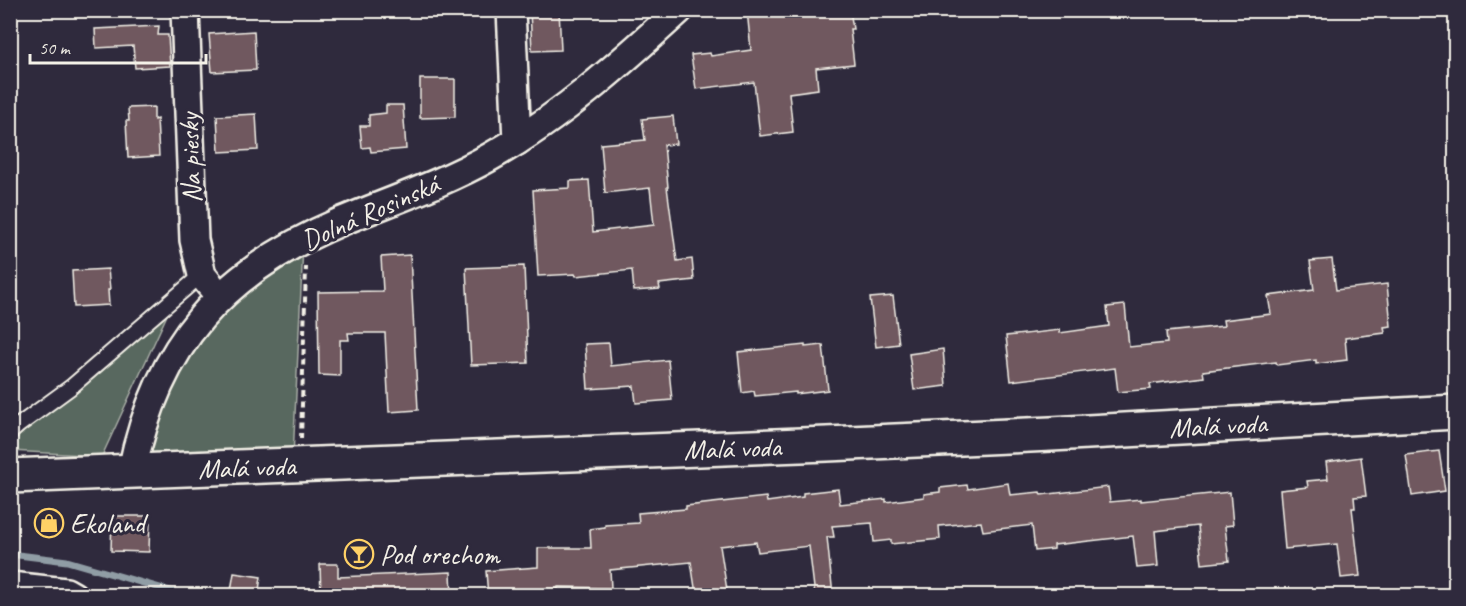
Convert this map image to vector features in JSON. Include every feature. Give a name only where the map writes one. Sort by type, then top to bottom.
[{"type":"street","name":"Na piesky","points":[[185,10],[194,240],[202,275],[220,297]]},
{"type":"street","points":[[511,10],[517,141]]},
{"type":"street","name":"Dolná Rosinská","points":[[132,470],[145,417],[172,358],[199,319],[220,297],[276,255],[304,239],[488,159],[517,141],[603,77],[679,10]]},
{"type":"street","name":"Malá voda","points":[[10,476],[838,443],[1455,412]]},
{"type":"street","points":[[10,586],[66,592],[73,596]]},
{"type":"lane","points":[[10,433],[70,387],[193,282]]},
{"type":"path","points":[[299,464],[306,244],[304,239]]},
{"type":"green space","points":[[303,246],[293,457],[128,460],[214,307]]},
{"type":"green space","points":[[180,287],[102,456],[11,451],[10,432]]},
{"type":"building","points":[[530,10],[559,10],[561,50],[532,51]]},
{"type":"building","points":[[747,10],[850,10],[854,64],[816,68],[818,89],[789,93],[793,132],[760,136],[754,82],[696,89],[691,55],[710,53],[711,56],[751,50]]},
{"type":"building","points":[[159,26],[158,35],[168,35],[170,66],[135,68],[133,46],[96,48],[95,29]]},
{"type":"building","points":[[254,31],[256,70],[212,72],[209,34]]},
{"type":"building","points":[[420,79],[455,79],[455,117],[420,118]]},
{"type":"building","points":[[386,105],[403,105],[406,149],[371,152],[370,147],[362,148],[360,126],[369,126],[369,115],[386,113]]},
{"type":"building","points":[[154,107],[159,156],[128,158],[126,121],[129,121],[128,108]]},
{"type":"building","points":[[256,114],[258,150],[219,152],[217,116]]},
{"type":"building","points":[[673,116],[676,144],[664,145],[667,187],[677,261],[692,259],[694,280],[659,284],[660,289],[634,291],[632,270],[576,276],[575,274],[538,276],[533,190],[570,188],[570,181],[589,180],[593,232],[654,225],[650,188],[605,193],[601,144],[645,140],[642,119]]},
{"type":"building","points":[[410,255],[418,410],[389,412],[385,333],[348,333],[349,340],[340,340],[340,376],[319,375],[318,292],[383,291],[381,257]]},
{"type":"building","points":[[1332,259],[1336,290],[1387,284],[1391,326],[1384,327],[1385,333],[1345,338],[1347,360],[1316,364],[1316,360],[1277,365],[1276,362],[1203,371],[1204,377],[1150,384],[1151,389],[1118,392],[1115,368],[1011,381],[1006,336],[1060,330],[1060,333],[1109,326],[1107,307],[1125,305],[1129,347],[1167,343],[1166,332],[1224,326],[1223,320],[1271,314],[1268,296],[1314,290],[1310,261]]},
{"type":"building","points":[[524,266],[528,363],[471,365],[466,268]]},
{"type":"building","points":[[108,269],[109,305],[74,307],[72,271]]},
{"type":"building","points":[[893,296],[899,344],[876,347],[870,298]]},
{"type":"building","points":[[609,343],[611,366],[668,360],[672,400],[636,403],[634,386],[588,389],[585,344]]},
{"type":"building","points":[[805,345],[805,347],[823,345],[828,390],[755,396],[754,391],[742,393],[738,352]]},
{"type":"building","points":[[943,349],[946,386],[914,390],[909,354]]},
{"type":"building","points":[[1439,451],[1445,491],[1412,496],[1406,455]]},
{"type":"building","points":[[1361,457],[1366,496],[1354,497],[1355,508],[1352,508],[1360,576],[1341,578],[1337,544],[1285,549],[1280,490],[1308,487],[1307,481],[1328,479],[1326,462]]},
{"type":"building","points":[[1008,483],[1010,495],[1040,492],[1041,495],[1108,487],[1110,502],[1230,492],[1233,525],[1225,526],[1229,561],[1202,564],[1198,526],[1155,531],[1158,566],[1137,568],[1133,536],[1054,545],[1054,549],[1035,551],[1032,525],[983,531],[981,522],[939,526],[940,539],[891,544],[891,540],[874,542],[872,523],[832,526],[834,537],[827,537],[833,596],[815,596],[809,546],[758,552],[756,542],[720,546],[727,590],[696,594],[691,562],[610,570],[611,588],[524,589],[524,596],[488,596],[486,571],[538,567],[538,548],[591,548],[590,529],[605,527],[605,525],[639,523],[638,513],[686,509],[686,506],[766,497],[767,502],[803,497],[803,493],[838,489],[840,504],[886,499],[886,502],[924,497],[924,494],[940,492],[940,488],[967,485],[968,489]]},
{"type":"building","points":[[112,516],[150,516],[149,552],[111,551]]},
{"type":"building","points":[[320,564],[338,564],[338,577],[451,572],[452,596],[420,596],[419,592],[374,593],[374,596],[321,596]]},
{"type":"building","points":[[234,573],[261,577],[258,596],[230,596]]},
{"type":"waterway","name":"Malá voda","points":[[10,554],[67,561],[188,596]]},
{"type":"place","name":"Ekoland","points":[[49,523]]},
{"type":"place","name":"Pod orechom","points":[[359,554]]}]
